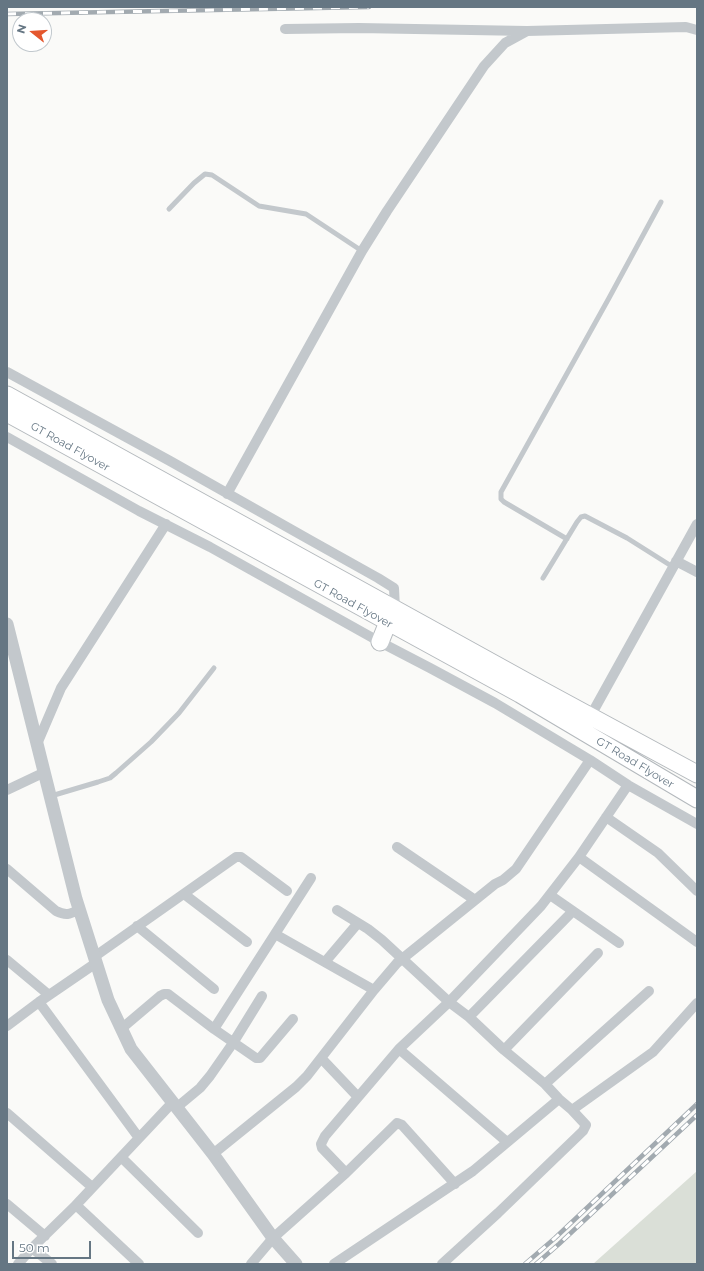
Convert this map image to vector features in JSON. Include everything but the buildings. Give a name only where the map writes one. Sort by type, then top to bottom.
[{"type":"highway","name":"GT Road Flyover","points":[[7,395],[392,616],[697,799]]},
{"type":"highway","name":"GT Road Flyover","points":[[7,413],[392,616],[590,716],[697,774]]},
{"type":"highway","points":[[380,642],[392,616]]},
{"type":"street","points":[[285,30],[359,28],[527,31],[686,27],[697,24]]},
{"type":"street","points":[[686,27],[697,30]]},
{"type":"street","points":[[227,494],[362,251],[386,211],[484,66],[505,43],[527,31]]},
{"type":"street","points":[[7,372],[170,461],[394,588],[392,616]]},
{"type":"street","points":[[7,437],[138,511],[166,524],[380,642],[495,702],[628,785],[697,824]]},
{"type":"street","points":[[38,744],[61,688],[166,524]]},
{"type":"street","points":[[590,716],[697,524]]},
{"type":"street","points":[[675,564],[697,572]]},
{"type":"street","points":[[7,624],[10,650],[38,744],[79,910],[108,1000],[121,1029],[131,1049],[213,1154],[273,1238],[296,1264]]},
{"type":"street","points":[[213,1154],[296,1087],[307,1076],[322,1059],[374,990],[402,959],[495,884],[503,880],[516,869],[590,760]]},
{"type":"street","points":[[7,790],[45,772]]},
{"type":"street","points":[[346,1173],[322,1148],[321,1144],[325,1136],[399,1049],[449,1002],[530,918],[550,895],[579,857],[628,785]]},
{"type":"street","points":[[606,817],[658,853],[697,891]]},
{"type":"street","points":[[396,847],[475,900]]},
{"type":"street","points":[[7,1026],[95,960],[137,926],[236,857],[239,856],[286,890]]},
{"type":"street","points":[[579,857],[697,942]]},
{"type":"street","points":[[7,869],[56,911],[62,914],[68,914],[79,910]]},
{"type":"street","points":[[214,1029],[311,878]]},
{"type":"street","points":[[184,894],[247,942]]},
{"type":"street","points":[[550,895],[619,942]]},
{"type":"street","points":[[337,910],[382,940],[449,1002],[469,1017],[504,1050],[545,1084],[586,1125],[583,1131],[498,1213],[442,1264]]},
{"type":"street","points":[[469,1017],[573,911]]},
{"type":"street","points":[[325,962],[358,923]]},
{"type":"street","points":[[137,926],[214,989]]},
{"type":"street","points":[[275,934],[374,990]]},
{"type":"street","points":[[504,1050],[598,953]]},
{"type":"street","points":[[7,960],[49,995]]},
{"type":"street","points":[[545,1084],[649,991]]},
{"type":"street","points":[[121,1029],[164,994],[172,997],[233,1043],[256,1058],[260,1058],[293,1019]]},
{"type":"street","points":[[18,1264],[139,1138],[174,1106],[200,1088],[233,1043],[262,996]]},
{"type":"street","points":[[39,1002],[139,1138]]},
{"type":"street","points":[[572,1110],[653,1052],[697,1003]]},
{"type":"street","points":[[399,1049],[507,1142]]},
{"type":"street","points":[[322,1059],[358,1097]]},
{"type":"street","points":[[334,1264],[473,1171],[559,1099]]},
{"type":"street","points":[[7,1114],[92,1187]]},
{"type":"street","points":[[251,1264],[273,1238],[346,1173],[397,1123],[402,1125],[455,1184]]},
{"type":"street","points":[[120,1157],[198,1233]]},
{"type":"street","points":[[7,1204],[45,1236]]},
{"type":"street","points":[[76,1205],[139,1264]]},
{"type":"street","points":[[32,1248],[52,1264]]},
{"type":"lane","points":[[169,209],[194,183],[205,174],[210,174],[259,206],[306,214],[362,251]]},
{"type":"lane","points":[[567,539],[504,502],[501,492],[661,202]]},
{"type":"lane","points":[[543,578],[577,522],[581,517],[585,516],[675,564]]},
{"type":"lane","points":[[50,796],[110,778],[151,742],[175,717],[214,668]]},
{"type":"shaded area","points":[[697,1171],[697,1264],[593,1264]]},
{"type":"railway","points":[[7,14],[369,7]]},
{"type":"railway","points":[[525,1264],[555,1238],[697,1104]]},
{"type":"railway","points":[[536,1264],[697,1115]]}]
